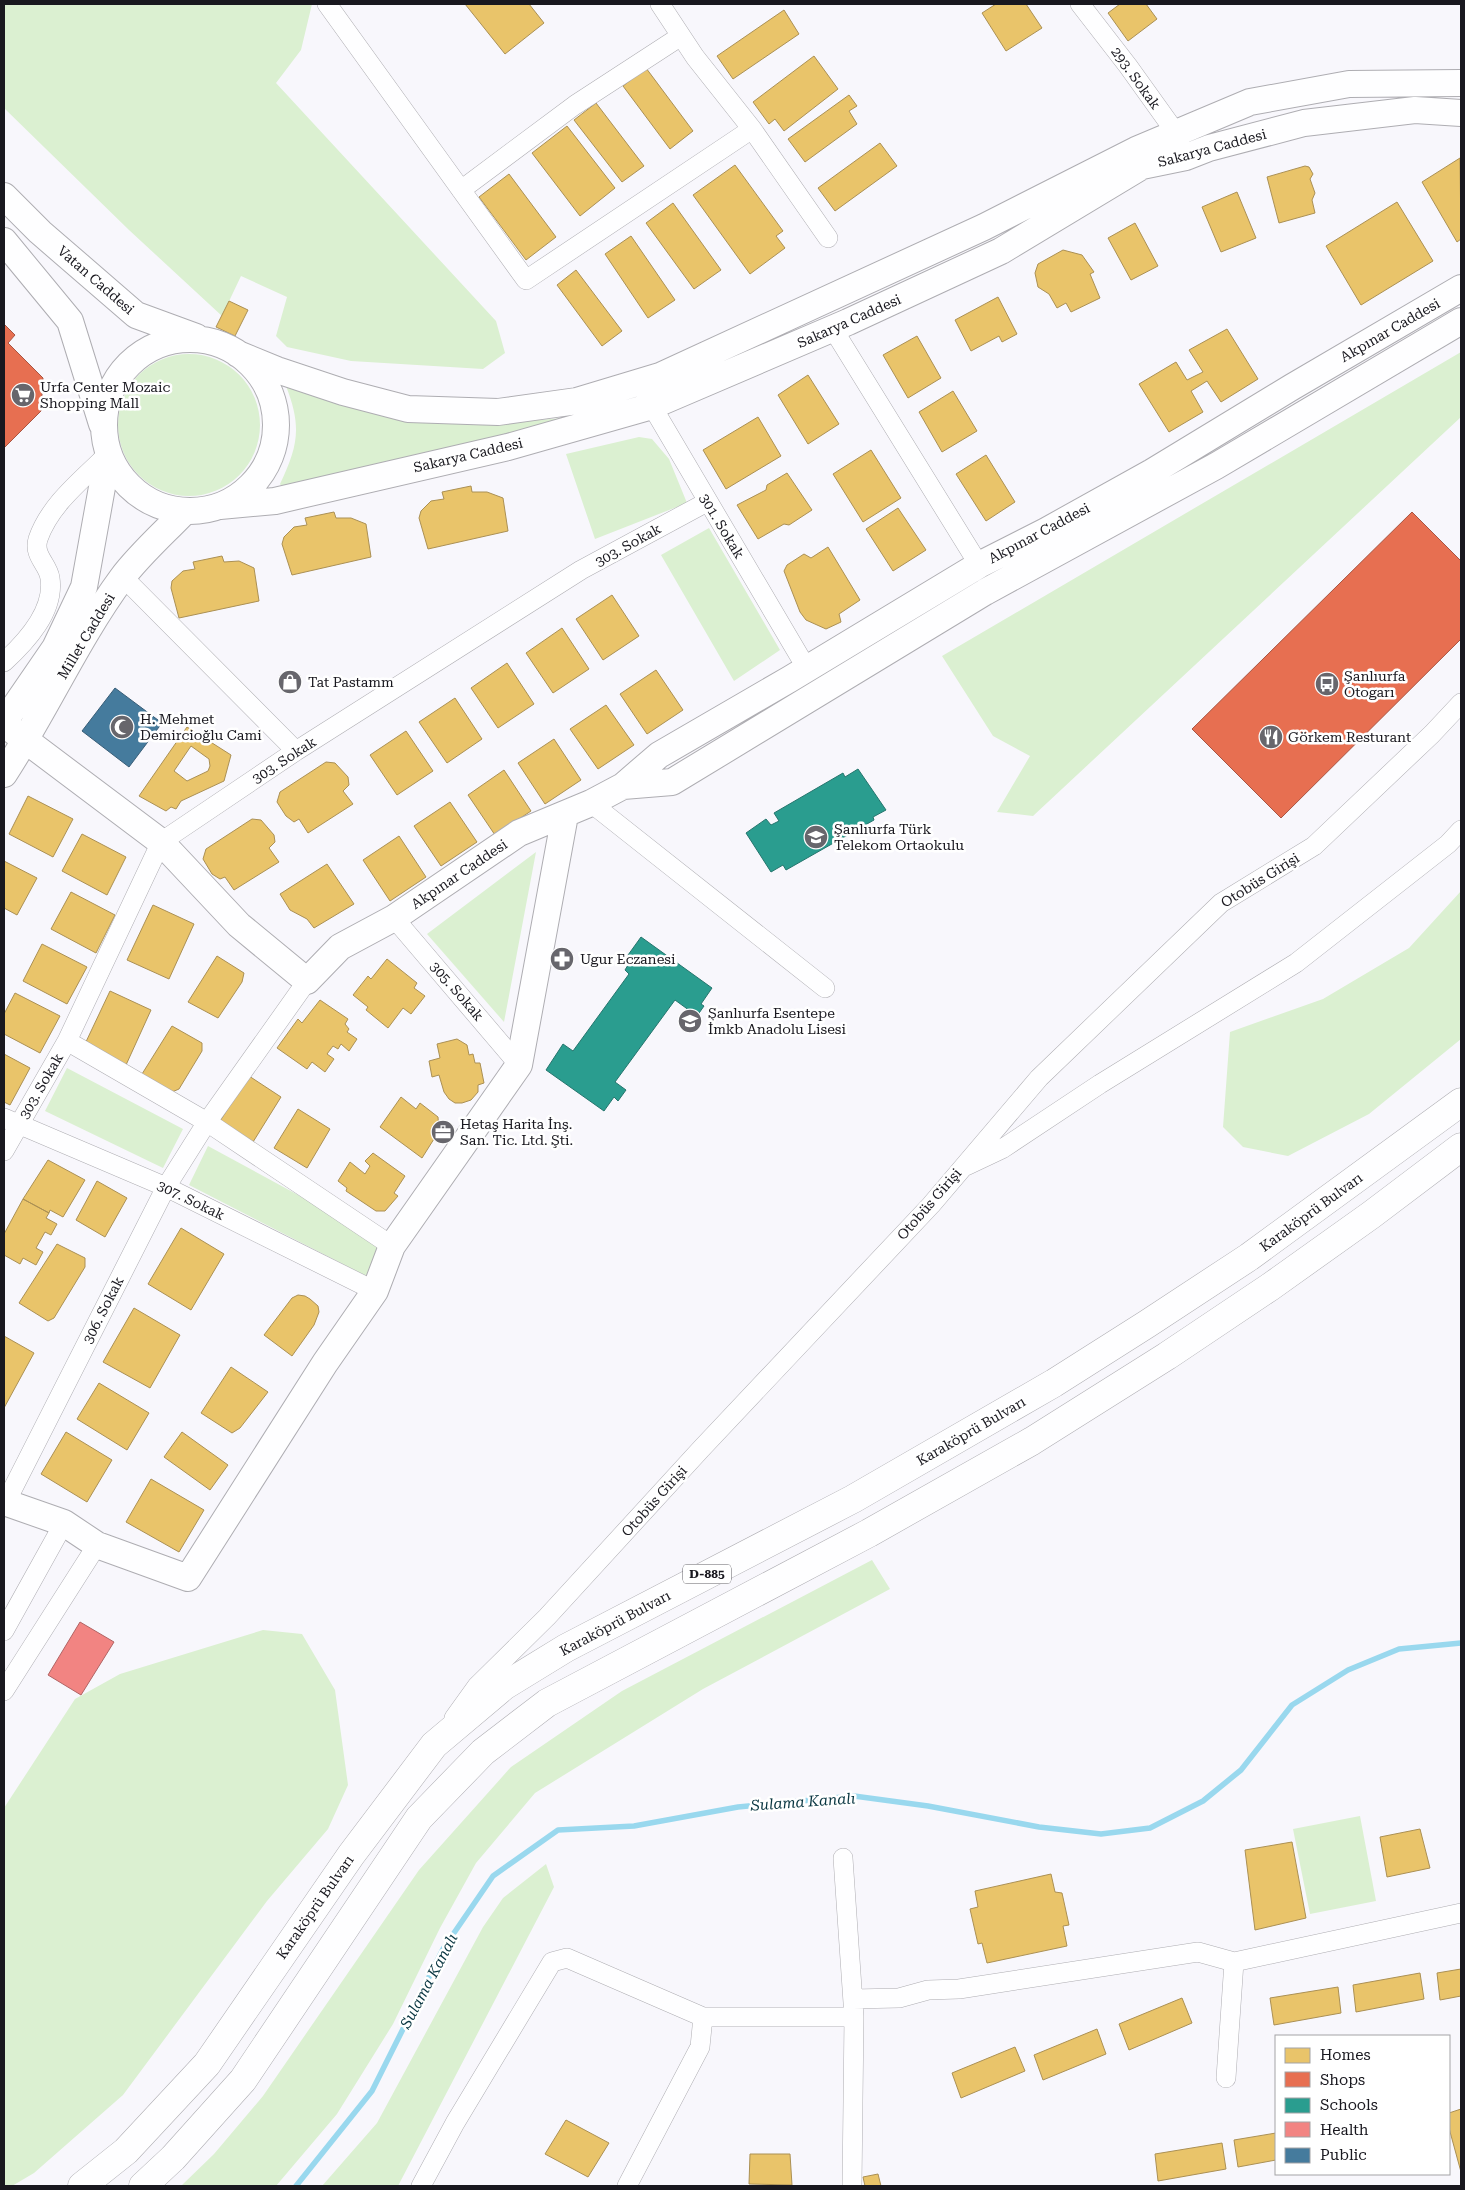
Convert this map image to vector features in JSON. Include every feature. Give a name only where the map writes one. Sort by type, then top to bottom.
[{"type":"highway","name":"Karaköprü Bulvarı","points":[[82,2186],[126,2151],[207,2064],[352,1855],[434,1745],[504,1686],[566,1648],[853,1499],[1062,1378],[1249,1257],[1461,1102]]},
{"type":"highway","name":"D-885","points":[[143,2186],[173,2158],[243,2080],[419,1818],[483,1752],[547,1703],[869,1533],[1032,1441],[1167,1356],[1270,1287],[1371,1215],[1461,1147]]},
{"type":"main road","name":"Sakarya Caddesi","points":[[238,354],[277,370],[343,392],[408,409],[498,412],[577,401],[660,376],[984,227],[1136,150],[1250,102],[1349,84],[1461,83]]},
{"type":"main road","name":"Sakarya Caddesi","points":[[220,506],[275,501],[508,447],[652,406],[832,329],[1000,251],[1142,166],[1186,158],[1209,148],[1304,123],[1415,110],[1461,113]]},
{"type":"main road","name":"Vatan Caddesi","points":[[4,196],[40,232],[136,315],[203,340]]},
{"type":"main road","points":[[4,241],[70,321],[103,428],[108,454],[120,476],[138,495],[160,507],[185,512],[220,506],[243,492],[262,473],[272,448],[276,422],[270,396],[258,372],[238,354],[222,345],[203,340],[178,340],[154,347],[133,361],[116,380],[106,403],[103,428]]},
{"type":"main road","name":"Akpınar Caddesi","points":[[307,981],[340,947],[394,918],[519,833],[565,815],[622,786],[659,755],[978,565],[1046,531],[1152,472],[1461,288]]},
{"type":"main road","name":"Akpınar Caddesi","points":[[622,786],[672,782],[984,592],[1216,466],[1461,321]]},
{"type":"main road","name":"Millet Caddesi","points":[[4,723],[55,648],[84,587],[108,454]]},
{"type":"main road","name":"Millet Caddesi","points":[[4,774],[123,576],[185,512]]},
{"type":"main road","points":[[4,723],[161,842],[239,925],[307,981]]},
{"type":"main road","points":[[5,1500],[64,1523],[97,1545],[188,1578],[325,1363],[375,1291],[392,1246],[519,1065],[565,815]]},
{"type":"street","points":[[327,4],[526,280],[752,129]]},
{"type":"street","points":[[660,4],[681,36],[752,129],[828,238]]},
{"type":"street","name":"293. Sokak","points":[[1080,4],[1176,133],[1186,158]]},
{"type":"street","points":[[461,190],[576,105],[681,36]]},
{"type":"street","points":[[832,329],[978,565]]},
{"type":"street","name":"301. Sokak","points":[[639,383],[707,502],[807,668]]},
{"type":"street","points":[[4,662],[24,645],[39,622],[48,599],[50,577],[38,556],[38,541],[55,508],[108,454]]},
{"type":"street","name":"303. Sokak","points":[[4,1151],[11,1122],[67,1041],[161,842],[296,751],[581,570],[707,502]]},
{"type":"street","points":[[123,576],[296,751]]},
{"type":"street","name":"Otobüs Girişi","points":[[434,1745],[477,1686],[547,1617],[701,1449],[931,1205],[1039,1078],[1221,903],[1314,846],[1461,704]]},
{"type":"street","points":[[591,803],[825,988]]},
{"type":"street","points":[[960,1169],[1002,1149],[1100,1084],[1296,963],[1448,844],[1461,830]]},
{"type":"street","name":"305. Sokak","points":[[394,918],[519,1065]]},
{"type":"street","name":"306. Sokak","points":[[5,1500],[166,1187],[207,1122],[307,981]]},
{"type":"street","points":[[67,1041],[207,1122],[392,1246]]},
{"type":"street","name":"307. Sokak","points":[[11,1122],[166,1187],[375,1291]]},
{"type":"street","points":[[4,1631],[64,1523]]},
{"type":"street","points":[[4,1691],[97,1545]]},
{"type":"street","points":[[843,1858],[854,2008],[852,2186]]},
{"type":"street","points":[[421,2186],[455,2123],[552,1962],[567,1958],[703,2017],[854,2008],[928,1990],[959,1989],[1198,1952],[1234,1962],[1461,1913]]},
{"type":"street","points":[[1226,2078],[1234,1962]]},
{"type":"street","points":[[627,2186],[700,2047],[703,2017]]},
{"type":"green space","points":[[4,4],[312,4],[301,50],[276,83],[496,321],[505,353],[483,369],[351,361],[287,347],[276,336],[287,297],[241,276],[222,316],[129,230],[4,108]]},
{"type":"green space","points":[[1461,352],[1461,417],[1033,816],[997,812],[1030,756],[993,736],[942,656]]},
{"type":"green space","points":[[189,354],[203,355],[216,359],[229,366],[239,375],[248,385],[255,398],[259,411],[259,439],[255,452],[248,465],[239,475],[229,484],[216,491],[203,495],[189,496],[175,495],[162,491],[149,484],[139,475],[130,465],[123,452],[119,439],[118,425],[119,411],[123,398],[130,385],[139,375],[149,366],[162,359],[175,355]]},
{"type":"green space","points":[[286,386],[514,422],[563,418],[573,421],[283,488],[280,484],[291,458],[296,436],[294,413]]},
{"type":"green space","points":[[639,437],[652,439],[669,459],[687,503],[595,539],[566,454]]},
{"type":"green space","points":[[709,528],[780,650],[734,681],[661,555]]},
{"type":"green space","points":[[536,852],[504,1022],[427,934]]},
{"type":"green space","points":[[1461,891],[1461,1039],[1369,1114],[1288,1156],[1243,1147],[1223,1127],[1230,1032],[1323,999],[1409,948]]},
{"type":"green space","points":[[67,1068],[183,1129],[163,1168],[45,1111]]},
{"type":"green space","points":[[208,1146],[392,1246],[372,1279],[189,1185]]},
{"type":"green space","points":[[872,1560],[890,1589],[703,1689],[535,1793],[476,1863],[440,1928],[393,2024],[337,2114],[276,2186],[181,2186],[214,2154],[263,2096],[419,1870],[511,1767],[622,1691]]},
{"type":"green space","points":[[263,1630],[302,1634],[335,1690],[348,1785],[328,1829],[267,1901],[123,2095],[34,2173],[12,2186],[4,2186],[4,1808],[75,1699],[120,1674]]},
{"type":"green space","points":[[1360,1816],[1376,1901],[1310,1914],[1293,1829]]},
{"type":"green space","points":[[546,1864],[554,1887],[398,2186],[322,2186],[377,2123],[483,1927],[503,1898]]},
{"type":"building: Homes","points":[[465,4],[529,4],[544,23],[505,54]]},
{"type":"building: Homes","points":[[996,4],[1026,4],[1042,28],[1006,51],[982,13]]},
{"type":"building: Homes","points":[[1120,4],[1146,4],[1157,19],[1128,41],[1108,13]]},
{"type":"building: Homes","points":[[784,10],[799,34],[733,79],[717,56]]},
{"type":"building: Homes","points":[[814,56],[838,89],[784,131],[775,119],[769,124],[753,102]]},
{"type":"building: Homes","points":[[646,68],[693,131],[670,149],[623,86]]},
{"type":"building: Homes","points":[[849,95],[857,106],[849,111],[857,124],[805,162],[788,139]]},
{"type":"building: Homes","points":[[596,103],[644,166],[622,182],[574,120]]},
{"type":"building: Homes","points":[[567,126],[615,188],[580,216],[532,153]]},
{"type":"building: Homes","points":[[880,143],[897,166],[835,211],[818,188]]},
{"type":"building: Homes","points":[[1460,158],[1461,239],[1457,242],[1422,182]]},
{"type":"building: Homes","points":[[735,165],[783,231],[776,236],[785,248],[750,274],[693,195]]},
{"type":"building: Homes","points":[[1305,166],[1309,167],[1313,174],[1310,179],[1315,193],[1312,200],[1315,213],[1279,223],[1267,177]]},
{"type":"building: Homes","points":[[509,174],[556,237],[526,260],[479,197]]},
{"type":"building: Homes","points":[[1237,192],[1256,238],[1221,252],[1202,207]]},
{"type":"building: Homes","points":[[1397,202],[1433,261],[1361,305],[1326,246]]},
{"type":"building: Homes","points":[[673,203],[721,270],[694,289],[646,223]]},
{"type":"building: Homes","points":[[1135,223],[1158,266],[1131,280],[1108,238]]},
{"type":"building: Homes","points":[[631,236],[675,300],[648,318],[605,254]]},
{"type":"building: Homes","points":[[1063,250],[1082,255],[1094,272],[1090,274],[1100,298],[1071,312],[1066,303],[1057,308],[1049,294],[1038,287],[1035,273],[1038,264]]},
{"type":"building: Homes","points":[[576,270],[622,331],[602,346],[557,285]]},
{"type":"building: Homes","points":[[998,297],[1017,334],[1002,342],[999,336],[971,351],[955,320]]},
{"type":"building: Homes","points":[[229,301],[248,310],[235,336],[216,327]]},
{"type":"building: Homes","points":[[1227,329],[1258,379],[1221,402],[1207,381],[1191,391],[1203,412],[1169,432],[1139,384],[1176,362],[1187,380],[1203,372],[1189,350]]},
{"type":"building: Homes","points":[[917,336],[941,378],[908,398],[883,355]]},
{"type":"building: Homes","points":[[808,375],[839,424],[808,444],[778,395]]},
{"type":"building: Homes","points":[[953,391],[977,431],[942,452],[919,412]]},
{"type":"building: Homes","points":[[758,417],[781,456],[726,489],[703,450]]},
{"type":"building: Homes","points":[[871,450],[901,498],[863,522],[833,474]]},
{"type":"building: Homes","points":[[986,455],[1015,502],[986,521],[956,474]]},
{"type":"building: Homes","points":[[787,473],[812,510],[789,525],[784,524],[758,539],[737,505],[766,490],[767,485]]},
{"type":"building: Homes","points":[[471,486],[472,492],[487,492],[503,498],[508,531],[428,549],[419,518],[421,511],[431,501],[444,499],[442,492]]},
{"type":"building: Homes","points":[[898,508],[926,550],[893,571],[866,529]]},
{"type":"building: Homes","points":[[334,512],[336,518],[351,518],[366,524],[371,557],[292,575],[282,544],[284,537],[294,527],[307,525],[305,518]]},
{"type":"building: Homes","points":[[828,547],[860,600],[839,614],[841,622],[826,629],[806,620],[800,612],[784,571],[787,565],[804,554],[811,558]]},
{"type":"building: Homes","points":[[222,556],[224,562],[239,561],[254,568],[259,601],[179,618],[171,588],[172,581],[183,571],[195,569],[193,562]]},
{"type":"building: Homes","points":[[612,595],[639,636],[603,660],[576,619]]},
{"type":"building: Homes","points":[[562,628],[589,669],[553,693],[526,653]]},
{"type":"building: Homes","points":[[507,663],[534,704],[498,728],[471,688]]},
{"type":"building: Homes","points":[[656,670],[683,710],[647,734],[620,694]]},
{"type":"building: Homes","points":[[455,698],[482,739],[447,763],[419,722]]},
{"type":"building: Homes","points":[[606,705],[634,745],[598,769],[570,729]]},
{"type":"building: Homes","points":[[187,727],[231,755],[224,781],[181,801],[176,809],[171,807],[166,811],[139,796]],"holes":[[[191,746],[209,759],[210,766],[208,771],[187,781],[174,771]]]},
{"type":"building: Homes","points":[[406,731],[433,771],[397,795],[370,755]]},
{"type":"building: Homes","points":[[554,739],[581,780],[545,804],[518,763]]},
{"type":"building: Homes","points":[[326,762],[335,763],[348,777],[349,785],[343,791],[353,804],[308,833],[299,819],[294,822],[286,816],[277,802],[280,792]]},
{"type":"building: Homes","points":[[504,770],[531,811],[495,835],[468,795]]},
{"type":"building: Homes","points":[[28,796],[73,819],[53,857],[9,834]]},
{"type":"building: Homes","points":[[450,802],[477,842],[441,866],[414,826]]},
{"type":"building: Homes","points":[[252,819],[261,820],[274,835],[275,842],[269,848],[279,862],[234,890],[225,877],[220,879],[212,874],[203,859],[206,849]]},
{"type":"building: Homes","points":[[82,834],[126,857],[107,895],[62,871]]},
{"type":"building: Homes","points":[[399,836],[426,877],[390,901],[363,860]]},
{"type":"building: Homes","points":[[4,861],[37,878],[17,915],[4,908]]},
{"type":"building: Homes","points":[[327,864],[354,904],[314,928],[307,919],[290,910],[280,894]]},
{"type":"building: Homes","points":[[71,892],[115,915],[96,953],[51,929]]},
{"type":"building: Homes","points":[[153,905],[194,924],[169,979],[127,960]]},
{"type":"building: Homes","points":[[42,944],[87,967],[67,1004],[23,981]]},
{"type":"building: Homes","points":[[217,956],[244,973],[242,982],[218,1018],[188,1002]]},
{"type":"building: Homes","points":[[387,959],[417,983],[414,988],[425,996],[411,1014],[403,1008],[388,1028],[366,1010],[368,1007],[353,995],[368,976],[371,979]]},
{"type":"building: Homes","points":[[110,991],[151,1010],[126,1065],[84,1046]]},
{"type":"building: Homes","points":[[15,993],[60,1016],[40,1053],[4,1034],[4,1014]]},
{"type":"building: Homes","points":[[320,1000],[348,1019],[345,1024],[349,1029],[347,1032],[357,1039],[349,1051],[341,1044],[338,1049],[333,1046],[327,1054],[334,1059],[325,1072],[312,1062],[307,1069],[277,1048],[298,1019],[302,1023]]},
{"type":"building: Homes","points":[[172,1026],[202,1043],[202,1051],[179,1089],[172,1092],[142,1074]]},
{"type":"building: Homes","points":[[457,1039],[467,1045],[469,1055],[473,1054],[475,1063],[480,1063],[484,1083],[478,1085],[478,1092],[471,1100],[462,1103],[455,1103],[449,1099],[444,1092],[439,1075],[432,1077],[429,1061],[440,1058],[437,1044]]},
{"type":"building: Homes","points":[[4,1054],[30,1068],[10,1105],[4,1102]]},
{"type":"building: Homes","points":[[249,1076],[281,1097],[253,1142],[220,1121]]},
{"type":"building: Homes","points":[[401,1097],[416,1109],[420,1103],[438,1117],[439,1131],[422,1158],[380,1127]]},
{"type":"building: Homes","points":[[298,1109],[330,1129],[307,1168],[274,1148]]},
{"type":"building: Homes","points":[[373,1153],[405,1176],[394,1193],[398,1196],[385,1211],[376,1211],[346,1191],[347,1188],[338,1181],[350,1162],[365,1174],[370,1166],[365,1161]]},
{"type":"building: Homes","points":[[48,1160],[85,1180],[63,1217],[50,1210],[49,1213],[23,1199]]},
{"type":"building: Homes","points":[[97,1181],[127,1198],[105,1237],[76,1220]]},
{"type":"building: Homes","points":[[23,1199],[49,1213],[46,1218],[57,1224],[51,1235],[45,1232],[36,1248],[43,1252],[36,1265],[23,1258],[20,1264],[4,1255],[4,1234]]},
{"type":"building: Homes","points":[[181,1228],[224,1254],[191,1310],[148,1284]]},
{"type":"building: Homes","points":[[57,1244],[85,1258],[85,1267],[54,1318],[48,1321],[19,1303]]},
{"type":"building: Homes","points":[[298,1295],[310,1299],[318,1306],[319,1312],[314,1325],[292,1356],[264,1335],[292,1298]]},
{"type":"building: Homes","points":[[134,1308],[180,1335],[150,1388],[103,1362]]},
{"type":"building: Homes","points":[[4,1336],[34,1353],[4,1408]]},
{"type":"building: Homes","points":[[231,1367],[268,1392],[240,1428],[232,1433],[201,1413]]},
{"type":"building: Homes","points":[[99,1383],[149,1413],[127,1450],[77,1419]]},
{"type":"building: Homes","points":[[66,1432],[112,1460],[87,1502],[41,1474]]},
{"type":"building: Homes","points":[[182,1432],[228,1465],[210,1490],[164,1457]]},
{"type":"building: Homes","points":[[151,1479],[204,1510],[179,1552],[126,1522]]},
{"type":"building: Homes","points":[[1420,1829],[1430,1868],[1387,1877],[1380,1837]]},
{"type":"building: Homes","points":[[1292,1842],[1306,1918],[1255,1930],[1245,1850]]},
{"type":"building: Homes","points":[[1051,1874],[1055,1892],[1062,1893],[1069,1925],[1063,1926],[1067,1946],[987,1963],[982,1943],[978,1944],[970,1909],[978,1907],[975,1891]]},
{"type":"building: Homes","points":[[1461,1969],[1461,1996],[1440,2000],[1437,1973]]},
{"type":"building: Homes","points":[[1420,1973],[1424,1999],[1356,2012],[1353,1985]]},
{"type":"building: Homes","points":[[1338,1987],[1341,2013],[1274,2025],[1270,1998]]},
{"type":"building: Homes","points":[[1182,1998],[1192,2023],[1129,2050],[1119,2024]]},
{"type":"building: Homes","points":[[1097,2029],[1106,2054],[1043,2080],[1034,2055]]},
{"type":"building: Homes","points":[[1015,2047],[1025,2071],[961,2098],[952,2073]]},
{"type":"building: Homes","points":[[1461,2109],[1461,2172],[1450,2132],[1450,2113]]},
{"type":"building: Homes","points":[[566,2120],[609,2143],[588,2177],[545,2154]]},
{"type":"building: Homes","points":[[1275,2133],[1275,2160],[1238,2167],[1234,2140]]},
{"type":"building: Homes","points":[[1222,2143],[1226,2169],[1158,2181],[1155,2154]]},
{"type":"building: Homes","points":[[750,2154],[790,2154],[792,2185],[749,2184]]},
{"type":"building: Homes","points":[[878,2174],[881,2186],[865,2186],[863,2177]]},
{"type":"building: Shops","name":"Urfa Center Mozaic Shopping Mall","points":[[4,324],[15,335],[8,343],[43,378],[41,411],[4,448]]},
{"type":"building: Shops","name":"Şanlıurfa Otogarı","points":[[1412,512],[1461,561],[1461,639],[1281,818],[1192,729]]},
{"type":"building: Schools","points":[[858,769],[886,810],[873,817],[874,820],[786,870],[783,865],[771,872],[746,833],[766,819],[771,825],[779,821],[774,813],[843,773],[845,777]]},
{"type":"building: Schools","points":[[641,937],[712,988],[701,1004],[704,1006],[697,1016],[675,1000],[615,1082],[626,1090],[618,1101],[614,1097],[604,1111],[546,1070],[563,1044],[573,1051],[629,974],[625,970],[628,965],[623,962]]},
{"type":"building: Health","points":[[80,1622],[114,1642],[81,1695],[48,1675]]},
{"type":"building: Public","name":"H. Mehmet Demircioğlu Cami","points":[[115,688],[162,723],[129,767],[82,731]]},
{"type":"waterway","name":"Sulama Kanalı","points":[[296,2186],[372,2091],[443,1949],[493,1876],[558,1830],[634,1826],[738,1807],[854,1796],[928,1806],[1039,1827],[1101,1834],[1150,1828],[1203,1801],[1241,1770],[1292,1705],[1348,1670],[1399,1649],[1461,1643]]},
{"type":"place","name":"Urfa Center Mozaic Shopping Mall","points":[[23,395]]},
{"type":"place","name":"Tat Pastamm","points":[[290,682]]},
{"type":"place","name":"Şanlıurfa Otogarı","points":[[1327,684]]},
{"type":"place","name":"H. Mehmet Demircioğlu Cami","points":[[122,727]]},
{"type":"place","name":"Görkem Resturant","points":[[1271,737]]},
{"type":"place","name":"Şanlıurfa Türk Telekom Ortaokulu","points":[[816,837]]},
{"type":"place","name":"Ugur Eczanesi","points":[[562,959]]},
{"type":"place","name":"Şanlıurfa Esentepe İmkb Anadolu Lisesi","points":[[690,1021]]},
{"type":"place","name":"Hetaş Harita İnş. San. Tic. Ltd. Şti.","points":[[443,1132]]}]
